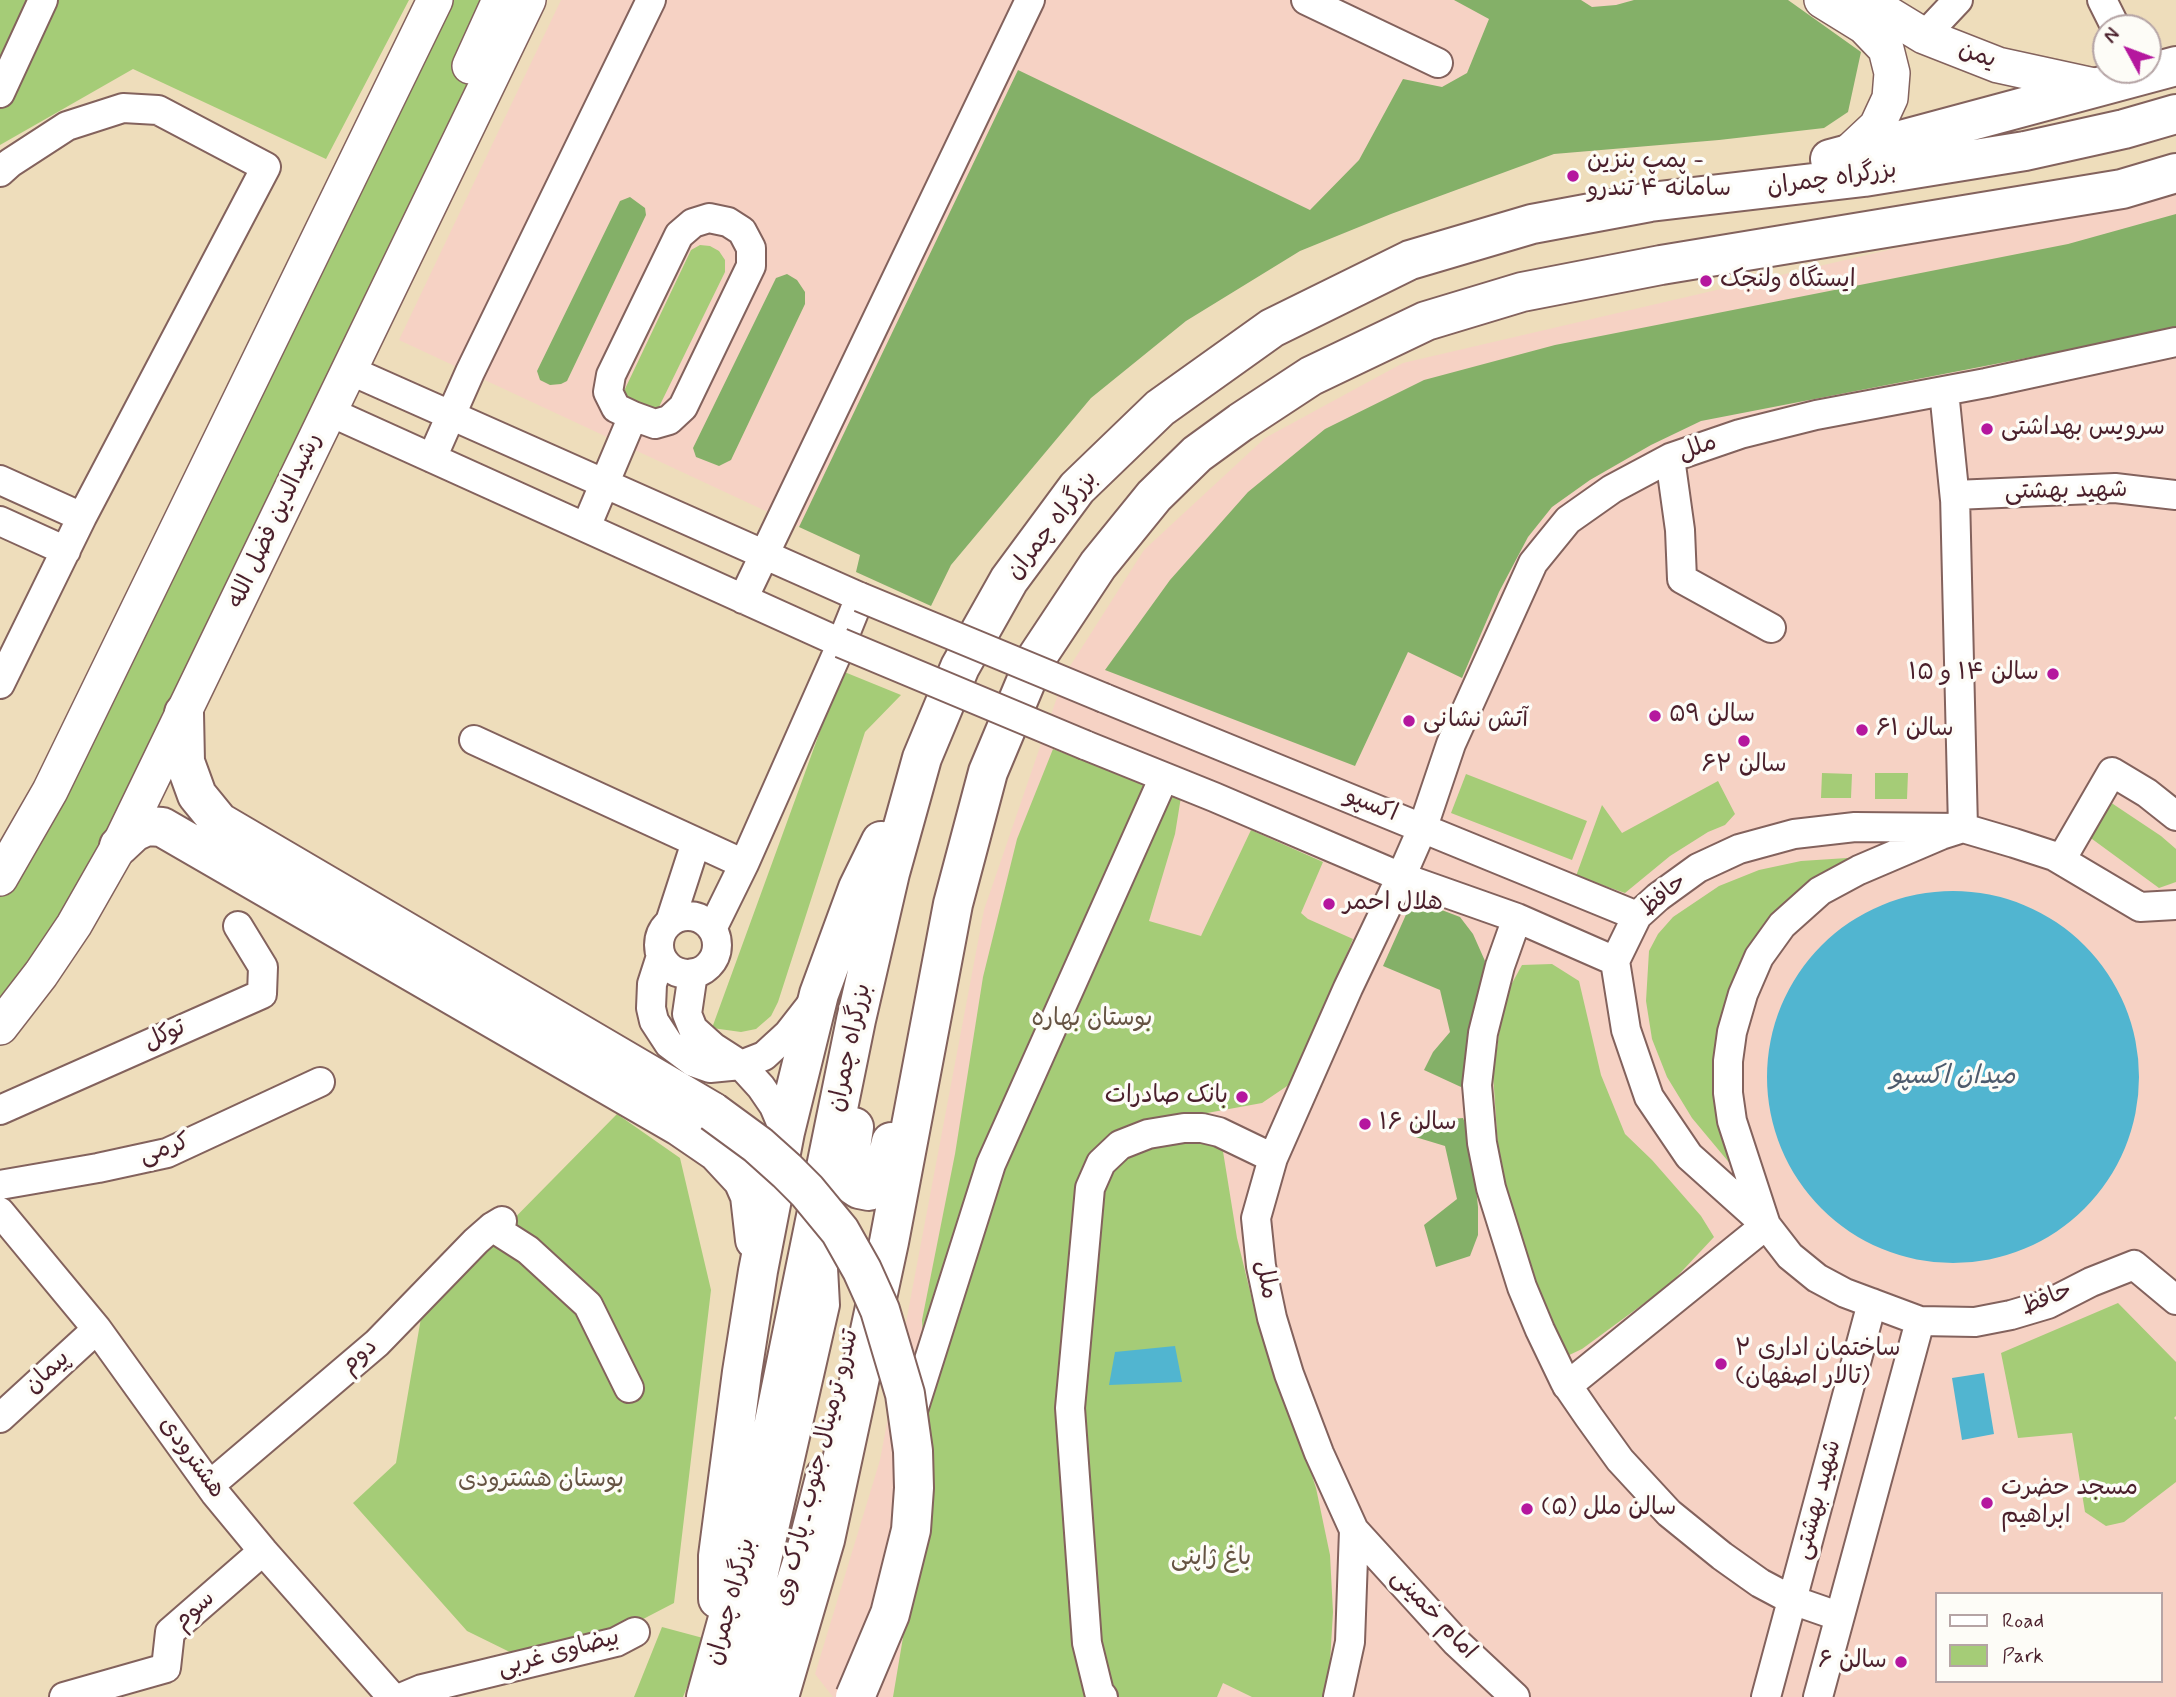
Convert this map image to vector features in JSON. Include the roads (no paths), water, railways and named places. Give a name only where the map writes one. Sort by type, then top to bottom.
[{"type":"highway","points":[[1650,202],[1845,156],[2092,81]]},
{"type":"highway","name":"بزرگراه چمران","points":[[706,1697],[751,1535],[856,1020],[890,873],[922,758],[960,667],[1009,580],[1077,488],[1160,408],[1272,328],[1410,260],[1532,224],[1650,202],[1864,177],[2025,151],[2101,135],[2176,114]]},
{"type":"highway","points":[[779,1697],[825,1540],[889,1242],[953,904],[988,772],[1035,660],[1098,565],[1154,496],[1197,454],[1311,376],[1426,321],[1522,292],[1661,265],[2122,189],[2176,173]]},
{"type":"highway","points":[[184,713],[185,762],[197,795],[219,822],[713,1112],[758,1145],[787,1171],[814,1198],[840,1231],[880,1310],[903,1383],[913,1451],[911,1530],[890,1614],[855,1697]]},
{"type":"highway","points":[[724,1635],[718,1599],[719,1556],[727,1477],[758,1270],[785,1132],[819,994],[859,888],[922,758]]},
{"type":"highway","points":[[119,846],[134,832],[147,826],[162,827],[695,1136],[717,1152],[743,1180],[750,1196],[758,1270]]},
{"type":"highway","points":[[856,1020],[855,1117],[848,1168],[853,1185],[869,1191],[877,1186],[882,1178],[896,1123],[930,1026]]},
{"type":"main road","points":[[0,878],[50,791],[435,0]]},
{"type":"main road","points":[[411,241],[441,129],[500,0]]},
{"type":"main road","name":"رشیدالدین فضل الله","points":[[0,1027],[74,925],[119,846],[528,0]]},
{"type":"main road","points":[[1822,0],[1864,26],[1886,49],[1892,73],[1891,98],[1877,126],[1845,156]]},
{"type":"main road","name":"یمن","points":[[1865,0],[1924,36],[1998,65],[2092,77]]},
{"type":"street","points":[[0,93],[43,0]]},
{"type":"street","points":[[432,458],[476,360],[651,0]]},
{"type":"street","points":[[743,599],[1030,0]]},
{"type":"street","points":[[1306,0],[1438,63]]},
{"type":"street","points":[[1924,36],[1958,0]]},
{"type":"street","points":[[0,172],[67,126],[123,108],[158,110],[266,167],[82,517],[0,684]]},
{"type":"street","points":[[709,218],[728,222],[742,232],[751,248],[751,266],[683,407],[669,420],[655,424],[633,416],[616,408],[608,392],[611,375],[673,247],[679,235],[693,223],[709,218]]},
{"type":"street","name":"ملل","points":[[1338,1697],[1350,1642],[1354,1530],[1289,1374],[1272,1318],[1261,1266],[1255,1218],[1273,1158],[1423,827],[1451,744],[1534,563],[1568,520],[1612,489],[1670,458],[1740,434],[1816,415],[2176,342]]},
{"type":"street","name":"اکسپو","points":[[349,369],[860,597],[1637,916]]},
{"type":"street","points":[[1944,391],[1955,498],[1963,828]]},
{"type":"street","points":[[328,411],[841,643],[1214,796],[1401,877],[1517,918],[1615,961]]},
{"type":"street","points":[[586,527],[633,416]]},
{"type":"street","points":[[1670,458],[1680,530],[1682,579],[1771,628]]},
{"type":"street","points":[[0,480],[82,517]]},
{"type":"street","name":"شهید بهشتی","points":[[1955,498],[2115,488],[2176,495]]},
{"type":"street","points":[[0,521],[66,551]]},
{"type":"street","points":[[712,929],[744,864],[860,597]]},
{"type":"street","points":[[474,740],[744,864]]},
{"type":"street","points":[[2061,860],[2112,772],[2147,793],[2176,816]]},
{"type":"street","points":[[895,1466],[991,1164],[1164,777]]},
{"type":"street","name":"حافظ","points":[[2176,905],[2140,907],[2061,860],[1963,828],[1855,827],[1794,834],[1739,849],[1698,868],[1637,916],[1615,961],[1626,1030],[1649,1097],[1689,1156],[1766,1225],[1790,1256],[1817,1278],[1845,1293],[1920,1321],[1975,1322],[2011,1315],[2048,1304],[2091,1282],[2134,1265],[2176,1300]]},
{"type":"street","name":"حافظ","points":[[1766,1225],[1732,1121],[1728,1093],[1732,1032],[1743,994],[1759,957],[1782,925],[1820,891],[1892,855],[1963,828]]},
{"type":"street","points":[[696,842],[670,922],[660,938],[661,956],[652,984],[651,1008],[659,1031],[669,1045],[693,1062],[710,1068],[741,1065],[764,1056],[788,1034],[819,994]]},
{"type":"street","points":[[661,956],[674,970],[692,973],[702,971],[715,956],[717,947],[712,929],[698,917],[679,917],[670,922]]},
{"type":"street","points":[[1517,918],[1500,966],[1483,1033],[1477,1085],[1482,1143],[1490,1188],[1522,1287],[1540,1330],[1567,1386],[1620,1460],[1669,1513],[1760,1583],[1792,1600],[1838,1616]]},
{"type":"street","name":"توکل","points":[[0,1110],[262,994],[263,967],[238,926]]},
{"type":"street","points":[[692,973],[687,1014],[693,1029],[713,1047],[741,1065],[761,1087],[774,1106],[785,1132]]},
{"type":"street","name":"کرمی","points":[[0,1185],[167,1153],[320,1082]]},
{"type":"street","points":[[1103,1697],[1099,1692],[1087,1643],[1070,1408],[1090,1188],[1101,1163],[1121,1145],[1148,1134],[1184,1128],[1219,1132],[1273,1158]]},
{"type":"street","name":"هشترودی","points":[[0,1212],[97,1329],[210,1485],[263,1551],[392,1697]]},
{"type":"street","name":"دوم","points":[[210,1485],[377,1343],[497,1224],[588,1305],[629,1388]]},
{"type":"street","points":[[1567,1386],[1766,1225]]},
{"type":"street","points":[[730,1697],[754,1618],[825,1305],[823,1268],[812,1232]]},
{"type":"street","name":"تندرو ترمینال جنوب ـ پارک وی","points":[[751,1697],[765,1663],[803,1543],[862,1295],[872,1266],[889,1242]]},
{"type":"street","name":"شهید بهشتی","points":[[1766,1697],[1872,1303]]},
{"type":"street","name":"شهید بهشتی","points":[[1818,1697],[1920,1321]]},
{"type":"street","name":"پیمان","points":[[0,1418],[97,1329]]},
{"type":"street","name":"امام خمینی","points":[[1354,1530],[1456,1642],[1515,1697]]},
{"type":"street","name":"سوم","points":[[64,1697],[166,1668],[170,1632],[263,1551]]},
{"type":"street","name":"بیضاوی غربی","points":[[403,1697],[422,1689],[615,1642],[635,1632]]},
{"type":"water","name":"میدان اکسپو","points":[[1935,891],[1971,891],[2007,899],[2041,913],[2057,922],[2085,945],[2108,973],[2125,1006],[2136,1041],[2139,1077],[2136,1113],[2125,1148],[2108,1181],[2085,1209],[2057,1232],[2024,1249],[1971,1263],[1935,1263],[1899,1255],[1865,1241],[1835,1221],[1809,1195],[1789,1165],[1775,1131],[1767,1095],[1767,1059],[1775,1023],[1789,989],[1809,959],[1835,933],[1865,913],[1899,899]]},
{"type":"water","points":[[1175,1346],[1182,1382],[1109,1385],[1115,1352]]},
{"type":"water","points":[[1984,1373],[1994,1434],[1962,1440],[1952,1378]]},
{"type":"place","name":"پمپ بنزین - سامانه ۴ تندرو","points":[[1573,176]]},
{"type":"place","name":"ایستگاه ولنجک","points":[[1706,281]]},
{"type":"place","name":"سرویس بهداشتی","points":[[1987,429]]},
{"type":"place","name":"سالن ۱۴ و ۱۵","points":[[2053,674]]},
{"type":"place","name":"سالن ۵۹","points":[[1655,716]]},
{"type":"place","name":"آتش نشانی","points":[[1409,721]]},
{"type":"place","name":"سالن ۶۱","points":[[1862,730]]},
{"type":"place","name":"سالن ۶۲","points":[[1744,741]]},
{"type":"place","name":"هلال احمر","points":[[1329,904]]},
{"type":"place","name":"بانک صادرات","points":[[1242,1097]]},
{"type":"place","name":"سالن ۱۶","points":[[1365,1124]]},
{"type":"place","name":"ساختمان اداری ۲ (تالار اصفهان)","points":[[1721,1364]]},
{"type":"place","name":"مسجد حضرت ابراهیم","points":[[1987,1503]]},
{"type":"place","name":"(۵) سالن ملل","points":[[1527,1509]]},
{"type":"place","name":"سالن ۶","points":[[1901,1662]]},
{"type":"park label","name":"بوستان بهاره","points":[[1092,1020]]},
{"type":"park label","name":"بوستان هشترودی","points":[[541,1481]]},
{"type":"park label","name":"باغ ژاپنی","points":[[1211,1559]]}]
